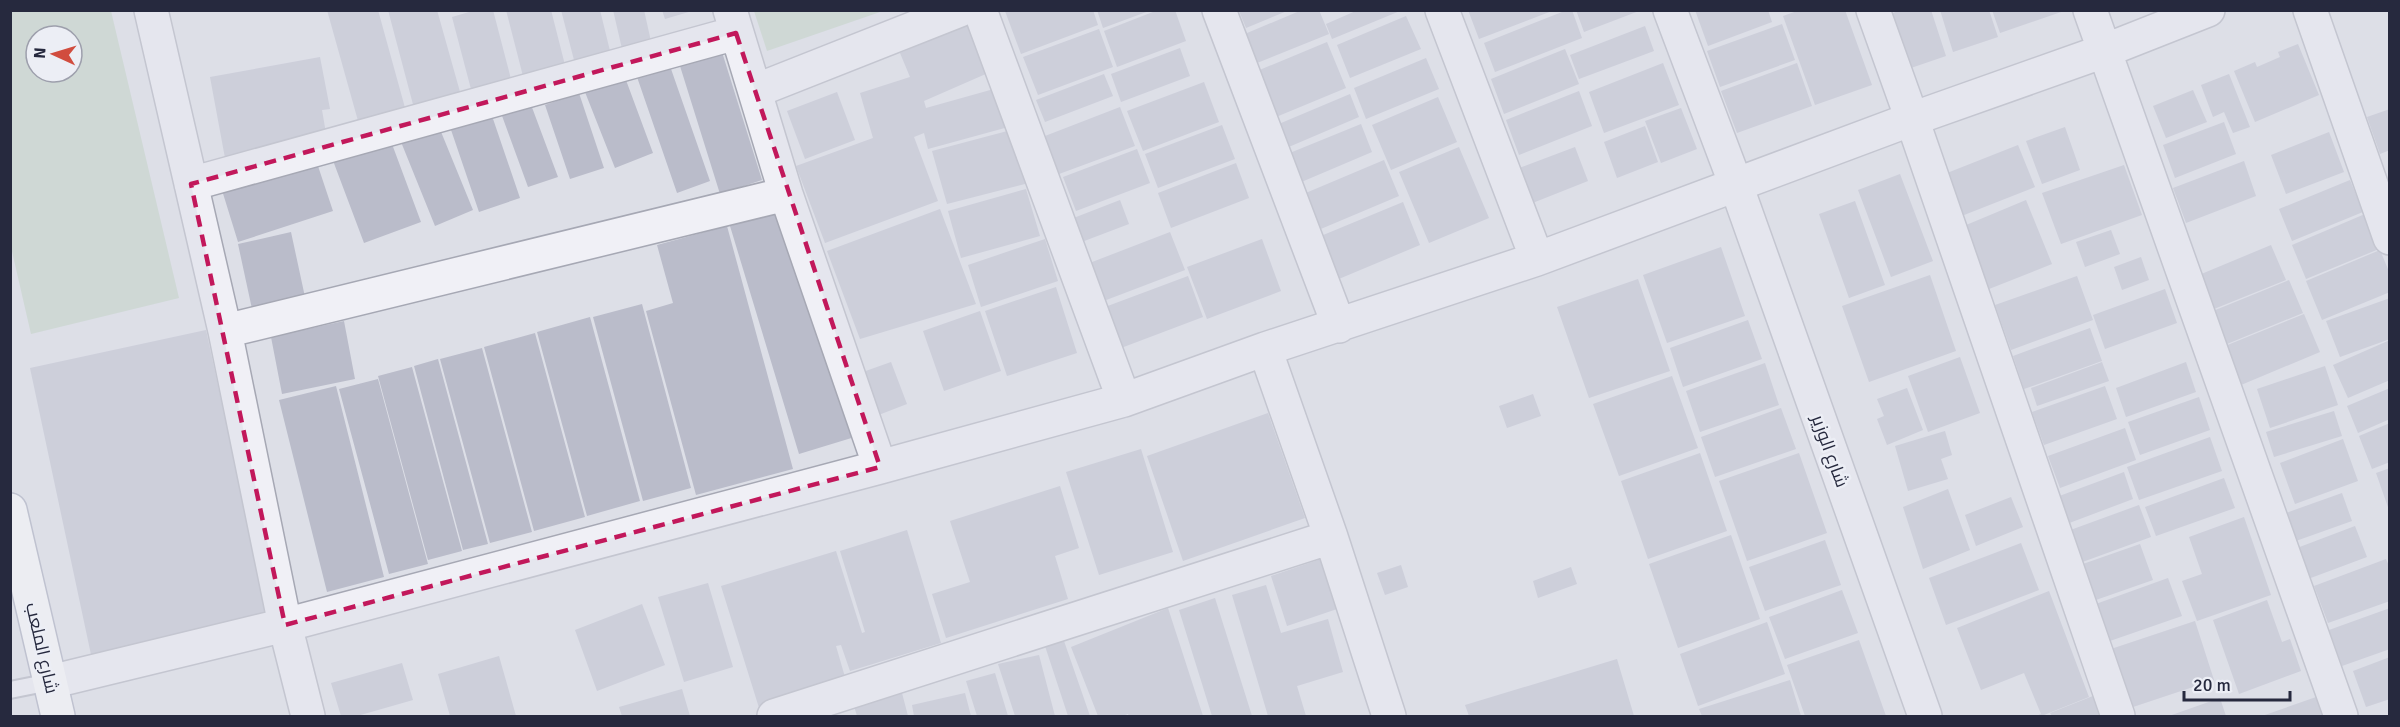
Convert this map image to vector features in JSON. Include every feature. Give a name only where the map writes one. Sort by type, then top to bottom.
[{"type":"main road","name":"شارع الملعب","points":[[10,510],[58,717]]},
{"type":"street","points":[[755,90],[960,10]]},
{"type":"street","points":[[980,10],[1124,400]]},
{"type":"street","points":[[1220,10],[1339,326]]},
{"type":"street","points":[[1442,10],[1537,259]]},
{"type":"street","name":"شارع الوزير","points":[[1670,10],[1736,185],[1925,717]]},
{"type":"street","points":[[1873,10],[2118,717]]},
{"type":"street","points":[[2090,10],[2341,717]]},
{"type":"street","points":[[50,682],[285,625],[880,468],[1124,400],[1265,349],[1537,259],[1912,119],[2104,51],[2208,10]]},
{"type":"street","points":[[2310,10],[2390,238]]},
{"type":"street","points":[[156,12],[285,625],[308,717]]},
{"type":"street","points":[[191,184],[733,22],[786,194],[880,468]]},
{"type":"street","points":[[225,332],[786,194]]},
{"type":"street","points":[[1265,349],[1331,537],[1389,717]]},
{"type":"street","points":[[774,717],[1331,537]]},
{"type":"lane","points":[[10,690],[50,682]]},
{"type":"highlighted area","points":[[736,33],[880,467],[285,625],[191,184]]},
{"type":"green space","points":[[754,10],[883,11],[767,51]]},
{"type":"green space","points":[[10,11],[111,11],[179,298],[31,334],[11,247]]},
{"type":"building","points":[[327,10],[378,10],[407,115],[360,128]]},
{"type":"building","points":[[388,10],[437,10],[462,99],[415,112]]},
{"type":"building","points":[[476,10],[493,10],[512,83],[472,93],[452,17]]},
{"type":"building","points":[[506,10],[551,10],[566,69],[524,80]]},
{"type":"building","points":[[561,10],[600,10],[610,51],[574,60]]},
{"type":"building","points":[[613,10],[644,10],[652,46],[623,53]]},
{"type":"building","points":[[662,10],[692,10],[692,11],[665,19]]},
{"type":"building","points":[[1093,10],[1098,25],[1021,54],[1005,11]]},
{"type":"building","points":[[1097,10],[1149,10],[1149,11],[1103,28]]},
{"type":"building","points":[[1158,10],[1175,10],[1186,41],[1117,67],[1104,31]]},
{"type":"building","points":[[1302,10],[1319,10],[1329,34],[1252,65],[1240,36]]},
{"type":"building","points":[[1358,10],[1400,11],[1332,39],[1326,24]]},
{"type":"building","points":[[1468,10],[1552,10],[1552,11],[1479,39]]},
{"type":"building","points":[[1572,10],[1582,38],[1495,72],[1484,43]]},
{"type":"building","points":[[1576,10],[1639,10],[1639,11],[1584,32]]},
{"type":"building","points":[[1695,10],[1768,10],[1772,22],[1708,46]]},
{"type":"building","points":[[1800,10],[1845,10],[1872,85],[1815,105],[1783,16]]},
{"type":"building","points":[[1901,10],[1931,10],[1946,56],[1908,69],[1890,14]]},
{"type":"building","points":[[1940,10],[1989,10],[1998,37],[1953,52]]},
{"type":"building","points":[[1992,10],[2064,10],[2064,11],[2000,33]]},
{"type":"building","points":[[1239,11],[1287,11],[1246,28]]},
{"type":"building","points":[[1406,16],[1421,49],[1350,78],[1337,45]]},
{"type":"building","points":[[967,24],[988,73],[924,101],[926,108],[1001,87],[1012,126],[928,149],[924,133],[914,137],[938,201],[825,243],[796,166],[873,138],[860,93],[910,77],[900,53]]},
{"type":"building","points":[[1782,24],[1795,60],[1720,87],[1707,51]]},
{"type":"building","points":[[1645,26],[1654,51],[1579,79],[1570,55]]},
{"type":"building","points":[[1099,29],[1113,67],[1038,95],[1023,57]]},
{"type":"building","points":[[1327,42],[1346,88],[1269,120],[1250,74]]},
{"type":"building","points":[[2298,44],[2319,95],[2255,122],[2234,71],[2255,62],[2257,67],[2280,57],[2278,52]]},
{"type":"building","points":[[1180,48],[1190,76],[1121,102],[1111,74]]},
{"type":"building","points":[[1565,49],[1579,84],[1504,114],[1491,79]]},
{"type":"building","points":[[722,52],[762,180],[720,194],[680,66]]},
{"type":"building","points":[[320,57],[330,109],[322,110],[327,139],[225,158],[210,77]]},
{"type":"building","points":[[1426,58],[1439,89],[1366,119],[1354,88]]},
{"type":"building","points":[[1663,63],[1679,105],[1604,133],[1589,92]]},
{"type":"building","points":[[1797,63],[1812,106],[1737,133],[1721,91]]},
{"type":"building","points":[[670,66],[710,181],[677,193],[637,77]]},
{"type":"building","points":[[623,72],[653,153],[615,168],[583,87]]},
{"type":"building","points":[[1104,74],[1113,96],[1045,122],[1036,100]]},
{"type":"building","points":[[2229,74],[2250,127],[2233,133],[2224,112],[2213,117],[2201,85]]},
{"type":"building","points":[[1204,82],[1219,122],[1143,151],[1127,111]]},
{"type":"building","points":[[2193,90],[2207,122],[2166,138],[2153,106]]},
{"type":"building","points":[[1579,91],[1592,126],[1519,155],[1506,120]]},
{"type":"building","points":[[837,92],[855,140],[805,159],[787,111]]},
{"type":"building","points":[[579,93],[604,168],[570,179],[545,105]]},
{"type":"building","points":[[1350,94],[1359,117],[1284,149],[1274,126]]},
{"type":"building","points":[[1438,97],[1457,142],[1391,170],[1372,125]]},
{"type":"building","points":[[530,102],[558,177],[528,187],[501,113]]},
{"type":"building","points":[[1120,107],[1135,146],[1059,174],[1045,136]]},
{"type":"building","points":[[1681,108],[1697,149],[1661,163],[1645,121]]},
{"type":"building","points":[[2390,109],[2390,150],[2380,154],[2367,117]]},
{"type":"building","points":[[490,110],[520,198],[479,212],[449,124]]},
{"type":"building","points":[[437,122],[473,210],[435,226],[399,137]]},
{"type":"building","points":[[2224,122],[2236,154],[2175,178],[2163,145]]},
{"type":"building","points":[[1361,124],[1372,152],[1292,186],[1280,157]]},
{"type":"building","points":[[1222,125],[1235,159],[1158,188],[1145,154]]},
{"type":"building","points":[[1645,126],[1658,162],[1617,178],[1604,142]]},
{"type":"building","points":[[2065,127],[2080,170],[2042,184],[2026,141]]},
{"type":"building","points":[[1015,129],[1029,183],[947,204],[932,151]]},
{"type":"building","points":[[2329,132],[2344,172],[2286,194],[2271,155]]},
{"type":"building","points":[[389,136],[421,222],[364,243],[332,158]]},
{"type":"building","points":[[2018,145],[2035,187],[1959,217],[1942,175]]},
{"type":"building","points":[[1459,147],[1489,218],[1429,243],[1399,172]]},
{"type":"building","points":[[1575,147],[1588,181],[1525,206],[1511,171]]},
{"type":"building","points":[[1137,149],[1150,183],[1076,211],[1063,177]]},
{"type":"building","points":[[315,157],[333,211],[238,242],[221,187]]},
{"type":"building","points":[[1384,160],[1399,196],[1316,231],[1301,195]]},
{"type":"building","points":[[2244,161],[2256,196],[2186,223],[2173,188]]},
{"type":"building","points":[[1236,163],[1249,198],[1171,228],[1158,193]]},
{"type":"building","points":[[2124,165],[2142,215],[2061,244],[2042,193]]},
{"type":"building","points":[[1900,174],[1933,261],[1891,277],[1858,190]]},
{"type":"building","points":[[2350,180],[2363,212],[2292,241],[2279,209]]},
{"type":"building","points":[[1026,189],[1040,236],[961,258],[948,211]]},
{"type":"building","points":[[1120,200],[1129,224],[1079,243],[1071,219]]},
{"type":"building","points":[[2026,200],[2052,264],[1984,291],[1959,228]]},
{"type":"building","points":[[1855,201],[1885,285],[1849,298],[1819,214]]},
{"type":"building","points":[[1403,202],[1420,245],[1334,281],[1316,238]]},
{"type":"building","points":[[788,208],[858,436],[799,454],[730,226]]},
{"type":"building","points":[[940,209],[976,304],[860,339],[827,251]]},
{"type":"building","points":[[2365,214],[2379,249],[2306,279],[2292,245]]},
{"type":"building","points":[[727,226],[793,469],[696,495],[646,311],[673,303],[657,245]]},
{"type":"building","points":[[2111,230],[2120,254],[2085,267],[2076,242]]},
{"type":"building","points":[[291,232],[305,297],[252,309],[238,244]]},
{"type":"building","points":[[1170,232],[1185,270],[1101,302],[1087,264]]},
{"type":"building","points":[[1045,239],[1058,281],[981,307],[968,265]]},
{"type":"building","points":[[1262,239],[1281,291],[1207,319],[1187,267]]},
{"type":"building","points":[[2271,245],[2286,280],[2214,309],[2199,275]]},
{"type":"building","points":[[1721,247],[1745,316],[1667,343],[1643,275]]},
{"type":"building","points":[[2380,250],[2390,274],[2390,292],[2322,320],[2306,281]]},
{"type":"building","points":[[2141,257],[2149,280],[2122,290],[2114,267]]},
{"type":"building","points":[[1930,275],[1956,351],[1869,382],[1842,306]]},
{"type":"building","points":[[1188,276],[1203,317],[1121,348],[1105,307]]},
{"type":"building","points":[[2077,276],[2093,320],[2011,350],[1995,305]]},
{"type":"building","points":[[1638,279],[1670,371],[1589,398],[1557,307]]},
{"type":"building","points":[[2289,280],[2303,313],[2227,344],[2213,311]]},
{"type":"building","points":[[1056,287],[1077,353],[1007,376],[985,311]]},
{"type":"building","points":[[2165,289],[2177,323],[2105,349],[2093,315]]},
{"type":"building","points":[[2390,298],[2390,339],[2340,357],[2326,321]]},
{"type":"building","points":[[642,304],[691,488],[643,501],[593,317]]},
{"type":"building","points":[[980,311],[1001,371],[944,391],[923,331]]},
{"type":"building","points":[[2304,314],[2320,352],[2241,385],[2225,346]]},
{"type":"building","points":[[590,317],[640,501],[587,516],[537,332]]},
{"type":"building","points":[[1748,320],[1762,359],[1683,387],[1670,348]]},
{"type":"building","points":[[344,321],[355,379],[282,394],[271,337]]},
{"type":"building","points":[[2090,328],[2102,361],[2024,389],[2013,356]]},
{"type":"building","points":[[206,330],[270,626],[93,664],[30,368]]},
{"type":"building","points":[[535,333],[585,517],[534,531],[484,347]]},
{"type":"building","points":[[2390,340],[2390,380],[2348,398],[2333,365]]},
{"type":"building","points":[[482,348],[532,532],[490,543],[440,359]]},
{"type":"building","points":[[1960,357],[1980,413],[1928,432],[1908,376]]},
{"type":"building","points":[[438,359],[488,544],[463,550],[414,366]]},
{"type":"building","points":[[891,362],[907,404],[876,416],[860,373]]},
{"type":"building","points":[[2102,362],[2109,381],[2037,406],[2031,388]]},
{"type":"building","points":[[2186,362],[2196,392],[2126,417],[2116,388]]},
{"type":"building","points":[[1765,363],[1779,405],[1700,432],[1686,391]]},
{"type":"building","points":[[2325,366],[2338,405],[2270,428],[2257,389]]},
{"type":"building","points":[[412,367],[462,551],[428,560],[378,376]]},
{"type":"building","points":[[1672,376],[1698,448],[1619,476],[1593,404]]},
{"type":"building","points":[[378,379],[428,564],[389,574],[339,389]]},
{"type":"building","points":[[336,386],[384,577],[327,592],[279,400]]},
{"type":"building","points":[[2105,386],[2117,419],[2044,445],[2032,412]]},
{"type":"building","points":[[1907,388],[1923,430],[1887,445],[1877,419],[1884,416],[1877,399]]},
{"type":"building","points":[[2390,388],[2390,419],[2358,433],[2347,406]]},
{"type":"building","points":[[1533,394],[1541,416],[1507,428],[1499,406]]},
{"type":"building","points":[[2199,397],[2210,430],[2140,455],[2128,422]]},
{"type":"building","points":[[1781,408],[1796,449],[1715,477],[1701,437]]},
{"type":"building","points":[[2334,411],[2342,436],[2274,457],[2266,432]]},
{"type":"building","points":[[1268,413],[1305,518],[1183,561],[1147,456]]},
{"type":"building","points":[[2390,423],[2390,462],[2372,469],[2359,436]]},
{"type":"building","points":[[2125,428],[2136,460],[2060,488],[2048,456]]},
{"type":"building","points":[[1945,431],[1952,455],[1941,459],[1948,479],[1908,491],[1895,446]]},
{"type":"building","points":[[2210,437],[2222,471],[2139,500],[2127,467]]},
{"type":"building","points":[[2343,439],[2358,481],[2295,504],[2280,463]]},
{"type":"building","points":[[1141,449],[1173,552],[1099,575],[1066,472]]},
{"type":"building","points":[[1700,453],[1727,531],[1648,559],[1621,481]]},
{"type":"building","points":[[1799,453],[1827,533],[1747,561],[1719,481]]},
{"type":"building","points":[[2390,468],[2390,510],[2389,510],[2376,473]]},
{"type":"building","points":[[2124,472],[2133,499],[2064,525],[2054,498]]},
{"type":"building","points":[[2224,478],[2235,508],[2156,536],[2145,507]]},
{"type":"building","points":[[1060,486],[1079,548],[1055,556],[1068,599],[946,638],[932,594],[970,582],[950,521]]},
{"type":"building","points":[[1948,489],[1970,550],[1923,569],[1903,507]]},
{"type":"building","points":[[2342,493],[2352,521],[2293,542],[2283,514]]},
{"type":"building","points":[[2011,497],[2023,527],[1976,546],[1965,515]]},
{"type":"building","points":[[2139,505],[2151,537],[2077,564],[2065,532]]},
{"type":"building","points":[[2244,517],[2271,595],[2197,621],[2182,581],[2202,574],[2189,537]]},
{"type":"building","points":[[2355,526],[2367,557],[2308,579],[2297,548]]},
{"type":"building","points":[[907,530],[941,643],[850,671],[841,645],[836,646],[847,684],[760,711],[721,586],[836,551],[862,633],[865,632],[840,551]]},
{"type":"building","points":[[1731,535],[1760,619],[1678,648],[1649,564]]},
{"type":"building","points":[[1825,540],[1841,585],[1765,611],[1749,567]]},
{"type":"building","points":[[2021,543],[2039,590],[1946,625],[1929,578]]},
{"type":"building","points":[[2140,544],[2153,580],[2093,601],[2080,565]]},
{"type":"building","points":[[1321,559],[1337,609],[1287,626],[1271,576]]},
{"type":"building","points":[[2386,559],[2390,568],[2390,601],[2328,623],[2314,586]]},
{"type":"building","points":[[1401,565],[1408,587],[1385,595],[1377,573]]},
{"type":"building","points":[[1571,567],[1577,584],[1538,598],[1533,581]]},
{"type":"building","points":[[2168,578],[2182,616],[2107,642],[2093,605]]},
{"type":"building","points":[[708,583],[733,667],[684,682],[658,597]]},
{"type":"building","points":[[1266,585],[1281,633],[1328,619],[1343,672],[1297,686],[1306,716],[1268,716],[1232,595]]},
{"type":"building","points":[[1842,590],[1858,633],[1785,659],[1769,617]]},
{"type":"building","points":[[2049,591],[2089,697],[2044,716],[2036,716],[2041,714],[2024,673],[1981,690],[1957,628]]},
{"type":"building","points":[[1215,598],[1252,716],[1212,716],[1179,610]]},
{"type":"building","points":[[2267,600],[2282,642],[2290,639],[2301,671],[2239,694],[2213,620]]},
{"type":"building","points":[[642,604],[665,665],[597,691],[575,630]]},
{"type":"building","points":[[1168,608],[1203,716],[1129,716],[1128,714],[1098,716],[1071,647]]},
{"type":"building","points":[[2390,608],[2390,649],[2342,666],[2329,630]]},
{"type":"building","points":[[2195,621],[2214,680],[2130,708],[2111,649]]},
{"type":"building","points":[[1767,622],[1785,674],[1698,706],[1680,654]]},
{"type":"building","points":[[1859,640],[1886,716],[1805,716],[1787,665]]},
{"type":"building","points":[[1064,641],[1090,716],[1068,716],[1045,646]]},
{"type":"building","points":[[1039,655],[1055,716],[1015,716],[998,664]]},
{"type":"building","points":[[499,656],[516,716],[450,716],[438,674]]},
{"type":"building","points":[[2390,657],[2390,699],[2366,707],[2353,671]]},
{"type":"building","points":[[1617,659],[1634,716],[1469,716],[1465,705]]},
{"type":"building","points":[[402,663],[413,700],[357,716],[341,716],[331,683]]},
{"type":"building","points":[[995,673],[1008,716],[977,716],[966,681]]},
{"type":"building","points":[[1790,680],[1801,716],[1702,716],[1699,709]]},
{"type":"building","points":[[682,689],[690,716],[622,716],[619,707]]},
{"type":"building","points":[[902,693],[908,716],[857,716],[854,706]]},
{"type":"building","points":[[965,693],[971,716],[914,716],[912,705]]},
{"type":"building","points":[[2098,694],[2107,716],[2052,716],[2050,713]]},
{"type":"building","points":[[2319,696],[2327,716],[2262,716]]},
{"type":"building","points":[[2220,698],[2226,716],[2169,716]]}]
